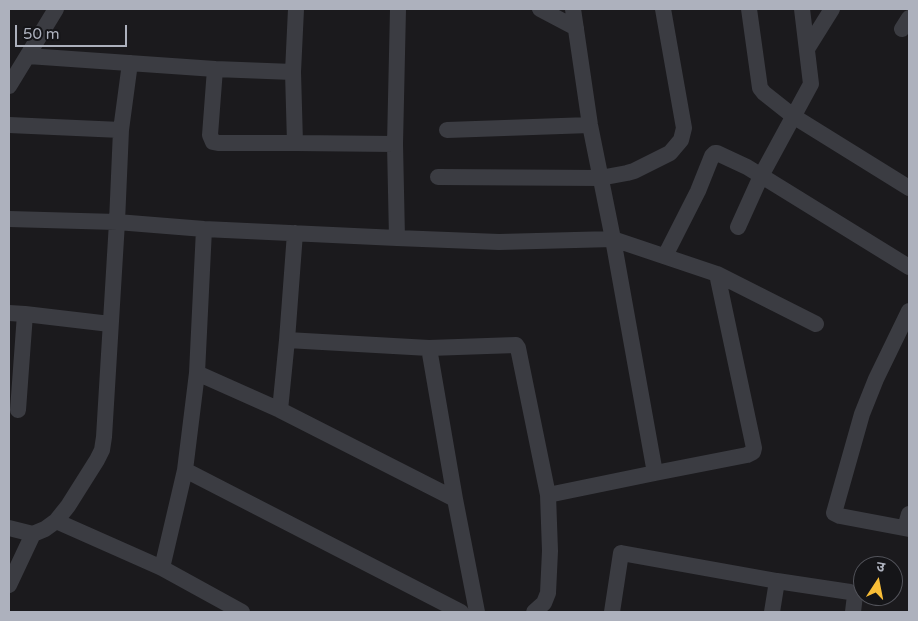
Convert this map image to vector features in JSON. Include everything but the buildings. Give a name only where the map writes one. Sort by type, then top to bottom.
[{"type":"street","points":[[9,86],[56,9]]},
{"type":"street","points":[[295,143],[294,72],[296,9]]},
{"type":"street","points":[[396,238],[395,144],[398,9]]},
{"type":"street","points":[[540,9],[576,28]]},
{"type":"street","points":[[573,9],[590,125],[613,239],[655,473]]},
{"type":"street","points":[[438,177],[600,178],[634,171],[670,153],[679,144],[684,128],[662,9]]},
{"type":"street","points":[[749,9],[760,88],[764,93],[793,116],[909,188]]},
{"type":"street","points":[[738,226],[761,176],[811,84],[802,9]]},
{"type":"street","points":[[807,49],[832,9]]},
{"type":"street","points":[[28,56],[215,69],[294,72]]},
{"type":"street","points":[[9,528],[33,534],[45,529],[56,521],[68,506],[102,450],[121,130],[130,63]]},
{"type":"street","points":[[215,69],[210,136],[213,142],[395,144]]},
{"type":"street","points":[[9,124],[121,130]]},
{"type":"street","points":[[447,130],[590,125]]},
{"type":"street","points":[[665,256],[715,153],[747,167],[909,267]]},
{"type":"street","points":[[9,219],[117,222],[204,229],[499,242],[613,239],[717,274],[816,324]]},
{"type":"street","points":[[162,568],[185,470],[197,373],[204,229]]},
{"type":"street","points":[[280,410],[295,233]]},
{"type":"street","points":[[548,495],[746,456],[753,452],[754,448],[717,274]]},
{"type":"street","points":[[908,524],[840,516],[835,515],[834,512],[862,414],[876,379],[909,312]]},
{"type":"street","points":[[18,410],[17,314],[110,324]]},
{"type":"street","points":[[287,340],[429,348],[516,345],[548,495],[550,552],[548,593],[544,603],[534,612]]},
{"type":"street","points":[[429,348],[477,612]]},
{"type":"street","points":[[197,373],[280,410],[455,499]]},
{"type":"street","points":[[185,470],[461,612]]},
{"type":"street","points":[[56,521],[162,568],[242,612]]},
{"type":"street","points":[[9,585],[33,534]]},
{"type":"street","points":[[612,612],[621,553],[778,582],[850,592],[854,595],[853,612]]},
{"type":"street","points":[[772,612],[778,582]]}]
